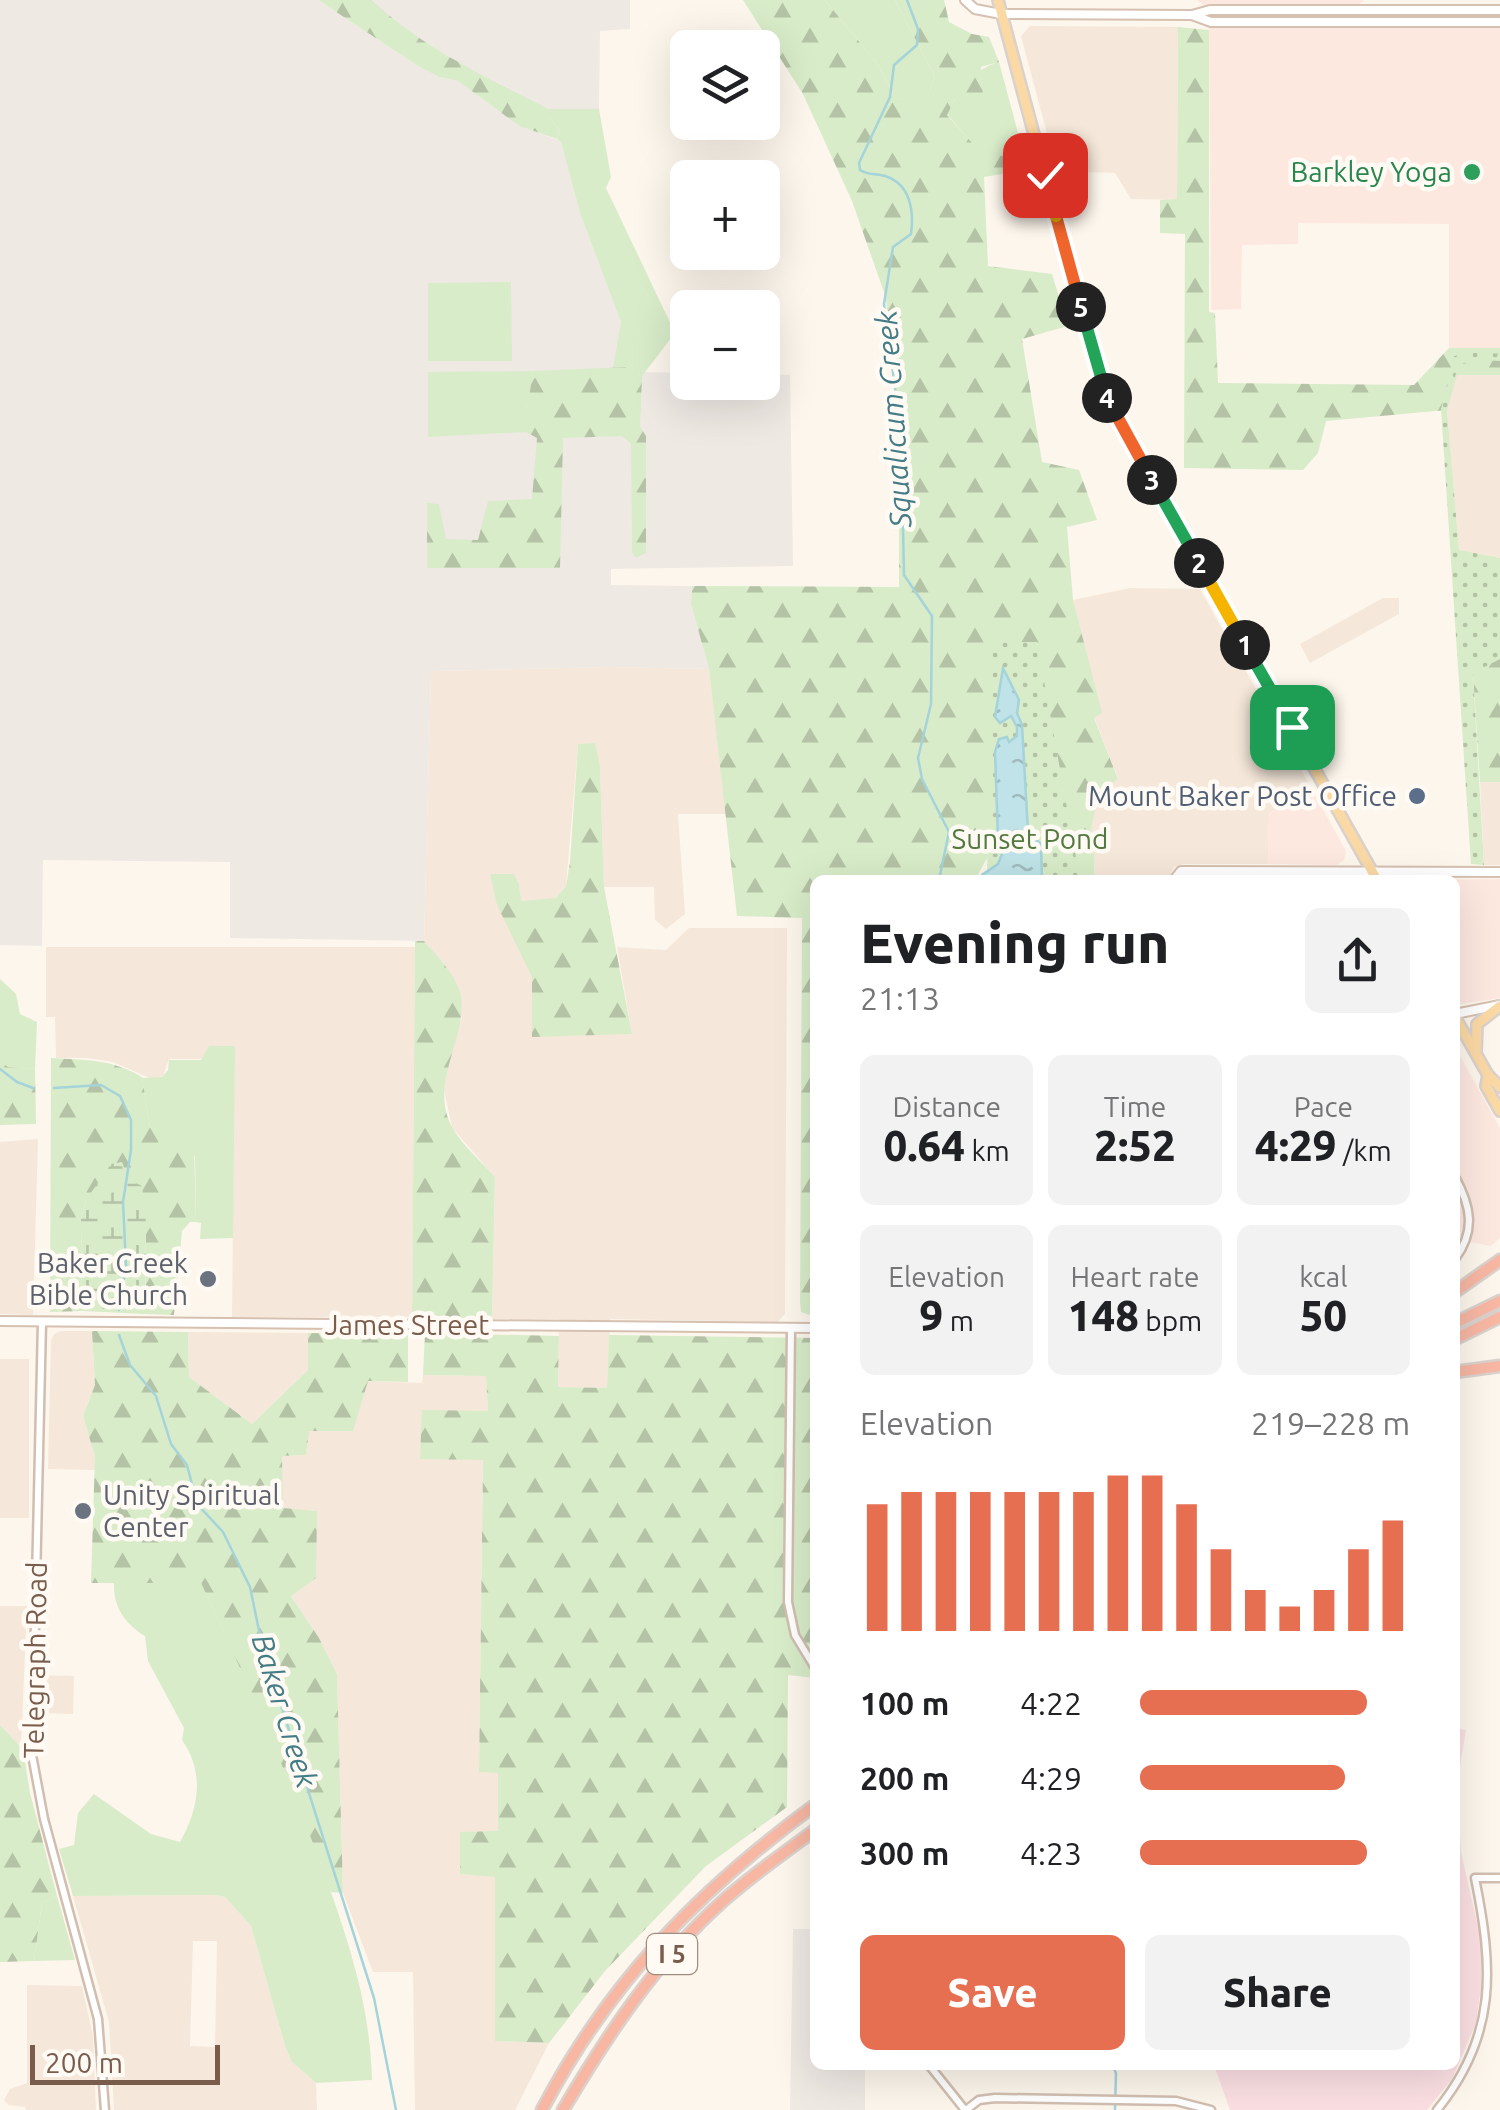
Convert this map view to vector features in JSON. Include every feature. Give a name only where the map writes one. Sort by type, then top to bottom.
[{"type":"highway","points":[[1460,1288],[1500,1260]]},
{"type":"highway","points":[[1460,1321],[1500,1301]]},
{"type":"highway","points":[[1460,1337],[1500,1317]]},
{"type":"highway","points":[[1460,1371],[1500,1366]]},
{"type":"highway","name":"I 5","points":[[542,2110],[590,2029],[656,1943],[722,1878],[810,1810]]},
{"type":"highway","name":"I 5","points":[[563,2110],[600,2048],[687,1936],[752,1876],[810,1834]]},
{"type":"main road","points":[[965,0],[975,9],[1002,14],[1500,10]]},
{"type":"main road","points":[[998,0],[1097,370],[1110,405],[1374,875]]},
{"type":"main road","points":[[1192,15],[1211,22],[1500,22]]},
{"type":"main road","points":[[1406,875],[1500,872]]},
{"type":"main road","points":[[1460,1015],[1500,1006]]},
{"type":"main road","points":[[1476,1054],[1477,1026],[1500,1006]]},
{"type":"main road","points":[[1460,1025],[1488,1076],[1500,1087]]},
{"type":"main road","points":[[1488,1076],[1486,1086],[1500,1111]]},
{"type":"main road","name":"James Street","points":[[0,1322],[810,1328]]},
{"type":"street","points":[[1460,1187],[1470,1218],[1460,1251]]},
{"type":"street","name":"Telegraph Road","points":[[42,1322],[32,1755],[40,1805],[98,2019],[105,2110]]},
{"type":"street","points":[[791,1328],[788,1602],[795,1635],[810,1660]]},
{"type":"street","points":[[1437,2110],[1474,2050],[1488,1997],[1488,1950],[1475,1878],[1500,1878]]},
{"type":"street","points":[[933,2070],[965,2110],[986,2098],[1186,2102],[1212,2110]]},
{"type":"shaded area","points":[[0,0],[318,0],[418,66],[458,81],[519,126],[561,141],[580,213],[633,352],[645,372],[670,373],[670,400],[780,400],[780,375],[790,375],[793,566],[611,569],[611,585],[692,586],[691,604],[709,669],[431,671],[424,941],[230,938],[230,862],[43,860],[42,946],[0,945]]},
{"type":"shaded area","points":[[372,0],[630,0],[630,29],[600,31],[599,109],[549,109],[455,61],[397,24]]},
{"type":"shaded area","points":[[1197,0],[1364,0],[1356,7],[1207,8]]},
{"type":"shaded area","points":[[1209,24],[1500,25],[1500,348],[1449,348],[1449,224],[1298,223],[1298,244],[1242,245],[1241,309],[1211,310]]},
{"type":"shaded area","points":[[1030,26],[1178,27],[1177,200],[1131,199],[1115,173],[1057,171],[1021,36]]},
{"type":"shaded area","points":[[1456,375],[1500,375],[1500,558],[1459,551],[1447,410]]},
{"type":"shaded area","points":[[1130,588],[1200,589],[1314,793],[1269,813],[1268,864],[1183,864],[1174,867],[1170,875],[1094,875],[1095,841],[1091,829],[1100,790],[1118,778],[1094,717],[1073,600]]},
{"type":"shaded area","points":[[1383,598],[1399,598],[1399,614],[1310,663],[1300,644]]},
{"type":"shaded area","points":[[709,669],[726,814],[678,814],[685,914],[666,929],[655,920],[654,887],[604,887],[600,766],[578,745],[566,886],[556,899],[520,901],[519,884],[491,874],[532,977],[532,1036],[632,1034],[617,947],[666,950],[689,928],[787,928],[785,1314],[778,1322],[610,1319],[607,1388],[558,1387],[559,1319],[492,1319],[495,1177],[452,1128],[444,1089],[451,1048],[462,1018],[439,959],[424,941],[431,671]]},
{"type":"shaded area","points":[[1480,782],[1500,782],[1500,865],[1484,865]]},
{"type":"shaded area","points":[[1314,793],[1346,851],[1344,860],[1337,865],[1268,864],[1269,813]]},
{"type":"shaded area","points":[[1460,879],[1500,879],[1500,998],[1460,1002]]},
{"type":"shaded area","points":[[46,947],[415,947],[412,1317],[232,1317],[234,1116],[201,1059],[169,1059],[163,1076],[152,1079],[113,1062],[56,1058],[55,1017],[46,1017]]},
{"type":"shaded area","points":[[1460,1056],[1500,1128],[1500,1238],[1491,1246],[1470,1242],[1460,1249]]},
{"type":"shaded area","points":[[38,1139],[33,1315],[0,1314],[0,1142]]},
{"type":"shaded area","points":[[61,1331],[92,1331],[95,1385],[83,1416],[95,1470],[48,1469],[51,1341]]},
{"type":"shaded area","points":[[188,1332],[308,1333],[308,1370],[252,1424],[189,1377]]},
{"type":"shaded area","points":[[0,1359],[29,1359],[29,1518],[0,1518]]},
{"type":"shaded area","points":[[423,1375],[486,1376],[488,1411],[421,1459],[483,1459],[479,1771],[498,1772],[498,1831],[460,1874],[495,1876],[495,2041],[549,2043],[515,2110],[415,2110],[413,1972],[373,1972],[343,1893],[337,1674],[291,1596],[317,1511],[282,1509],[282,1456],[306,1455],[308,1431],[368,1381],[422,1383]]},
{"type":"shaded area","points":[[0,1606],[27,1606],[21,1747],[0,1725]]},
{"type":"shaded area","points":[[42,1675],[74,1676],[73,1714],[42,1713]]},
{"type":"shaded area","points":[[1460,1729],[1466,1730],[1460,1766]]},
{"type":"shaded area","points":[[1460,1835],[1481,1941],[1476,2023],[1460,2060]]},
{"type":"shaded area","points":[[73,1896],[225,1897],[251,1926],[285,2046],[292,2062],[316,2083],[317,2110],[114,2110],[109,2022]],"holes":[[[193,1941],[217,1941],[215,2047],[190,2046]]]},
{"type":"shaded area","points":[[793,1929],[810,1929],[810,2070],[865,2070],[865,2110],[790,2110]]},
{"type":"shaded area","points":[[27,1985],[82,1986],[93,2036],[96,2110],[26,2110],[4,2100],[10,2089],[27,2083]]},
{"type":"shaded area","points":[[1216,2070],[1456,2070],[1427,2110],[1230,2110]]},
{"type":"green space","points":[[318,0],[372,0],[434,48],[549,109],[549,118],[560,130],[557,139],[519,126],[458,81],[418,66]]},
{"type":"green space","points":[[743,0],[825,0],[879,66],[894,97],[924,105],[935,77],[895,0],[944,0],[949,22],[972,34],[989,37],[999,62],[981,67],[983,98],[967,104],[955,99],[947,115],[981,153],[1025,159],[1025,170],[984,177],[988,266],[1052,274],[1068,326],[1022,339],[1042,462],[1079,470],[1097,520],[1067,527],[1073,600],[1102,713],[1094,718],[1118,779],[1100,790],[1091,829],[1095,841],[1094,875],[1034,875],[992,849],[978,875],[810,875],[810,1315],[801,1312],[800,1302],[802,918],[737,916],[709,669],[691,604],[692,586],[899,587],[899,432],[886,298],[852,201],[803,94],[780,58],[780,30],[762,30]]},
{"type":"green space","points":[[825,0],[895,0],[935,77],[924,106],[894,97],[879,66]]},
{"type":"green space","points":[[1178,27],[1209,30],[1209,312],[1215,313],[1218,383],[1414,385],[1449,348],[1500,348],[1500,375],[1457,375],[1447,410],[1326,421],[1318,453],[1303,470],[1184,468],[1185,234],[1160,233],[1160,200],[1177,199]]},
{"type":"green space","points":[[999,62],[1025,159],[981,154],[947,114],[968,82]]},
{"type":"green space","points":[[549,109],[599,109],[611,177],[606,188],[670,322],[670,340],[642,376],[628,367],[613,368],[621,322],[580,213],[557,139],[560,130],[549,118]]},
{"type":"green space","points":[[511,282],[512,361],[428,361],[428,283]]},
{"type":"green space","points":[[1500,354],[1500,361],[1458,365],[1447,410],[1459,550],[1500,558],[1500,659],[1473,673],[1484,865],[1471,864],[1441,409],[1454,356]]},
{"type":"green space","points":[[628,367],[642,376],[640,427],[646,436],[646,553],[636,558],[632,553],[631,444],[622,436],[563,438],[560,568],[427,568],[427,503],[439,504],[446,539],[478,540],[488,501],[532,499],[537,438],[526,432],[525,424],[533,371]]},
{"type":"green space","points":[[533,371],[526,432],[428,437],[428,372]]},
{"type":"green space","points":[[1500,558],[1500,782],[1480,782],[1473,673]]},
{"type":"green space","name":"Sunset Pond","points":[[991,642],[1037,642],[1079,875],[987,875]]},
{"type":"green space","points":[[595,743],[600,766],[604,887],[632,1034],[532,1037],[532,977],[497,905],[490,874],[514,874],[521,901],[556,898],[566,886],[578,744]]},
{"type":"green space","points":[[415,941],[424,941],[450,972],[460,992],[460,1025],[444,1094],[453,1129],[495,1177],[492,1319],[412,1317]]},
{"type":"green space","points":[[0,979],[16,994],[20,1014],[37,1022],[35,1069],[7,1067],[0,1061]]},
{"type":"green space","points":[[209,1046],[235,1046],[233,1238],[200,1239],[195,1156],[150,1127],[142,1078],[162,1077],[169,1060],[201,1060]]},
{"type":"green space","points":[[51,1058],[109,1064],[142,1077],[150,1127],[169,1138],[194,1143],[196,1222],[190,1222],[182,1231],[174,1315],[145,1314],[146,1223],[86,1200],[81,1219],[82,1311],[50,1312]]},
{"type":"green space","points":[[0,1061],[8,1067],[35,1069],[36,1124],[0,1125]]},
{"type":"green space","points":[[122,1162],[129,1180],[142,1186],[146,1222],[145,1314],[82,1311],[81,1219],[86,1200],[111,1164]]},
{"type":"green space","points":[[92,1331],[188,1332],[189,1377],[252,1424],[308,1370],[308,1333],[408,1334],[408,1382],[368,1381],[353,1431],[309,1431],[306,1455],[282,1456],[283,1508],[317,1511],[316,1578],[291,1596],[337,1674],[343,1893],[331,1892],[270,1736],[201,1583],[91,1583],[95,1457],[83,1416],[95,1385]]},
{"type":"green space","points":[[425,1333],[559,1336],[558,1387],[607,1388],[609,1335],[810,1338],[810,1677],[788,1675],[787,1807],[706,1866],[605,1971],[549,2043],[495,2041],[495,1877],[460,1874],[460,1832],[498,1831],[498,1773],[479,1772],[483,1460],[420,1459],[422,1410],[488,1411],[486,1376],[423,1375]]},
{"type":"green space","points":[[114,1583],[201,1583],[282,1762],[333,1898],[363,2000],[372,2080],[316,2083],[292,2062],[251,1926],[225,1897],[73,1896],[59,1849],[74,1845],[78,1813],[94,1794],[151,1834],[180,1842],[192,1816],[197,1791],[194,1765],[182,1740],[184,1728],[148,1661],[145,1636],[126,1620],[118,1607]]},
{"type":"green space","points":[[0,1725],[24,1755],[57,1896],[42,1903],[34,1961],[0,1962]]},
{"type":"green space","points":[[57,1896],[75,1960],[34,1961],[42,1903]]},
{"type":"water","name":"Sunset Pond","points":[[1003,668],[1019,700],[1028,832],[1041,844],[1042,875],[982,875],[998,864],[1002,854],[995,752],[999,739],[1007,737],[1009,742],[1017,736],[1011,716],[1000,723],[995,717]]},
{"type":"waterway","name":"Squalicum Creek","points":[[907,0],[918,29],[917,45],[894,65],[890,97],[859,163],[860,170],[885,176],[900,185],[911,208],[911,234],[893,247],[884,304],[901,434],[904,575],[932,616],[931,704],[918,758],[922,779],[949,832],[940,875]]},
{"type":"waterway","name":"Baker Creek","points":[[0,1069],[33,1088]]},
{"type":"waterway","name":"Baker Creek","points":[[54,1088],[101,1085],[120,1096],[131,1120],[123,1202],[126,1265],[119,1310]]},
{"type":"waterway","name":"Baker Creek","points":[[119,1335],[130,1365],[156,1396],[171,1444],[187,1465],[197,1504],[223,1532],[250,1587],[262,1645],[374,1998],[396,2110]]},
{"type":"waterway","name":"Squalicum Creek","points":[[1114,2070],[1115,2110]]},
{"type":"place","name":"Barkley Yoga","points":[[1472,172]]},
{"type":"place","name":"Mount Baker Post Office","points":[[1417,796]]},
{"type":"place","name":"Baker Creek Bible Church","points":[[208,1279]]},
{"type":"place","name":"Unity Spiritual Center","points":[[83,1511]]},
{"type":"route","points":[[1045,175],[1110,405],[1292,727]]}]
